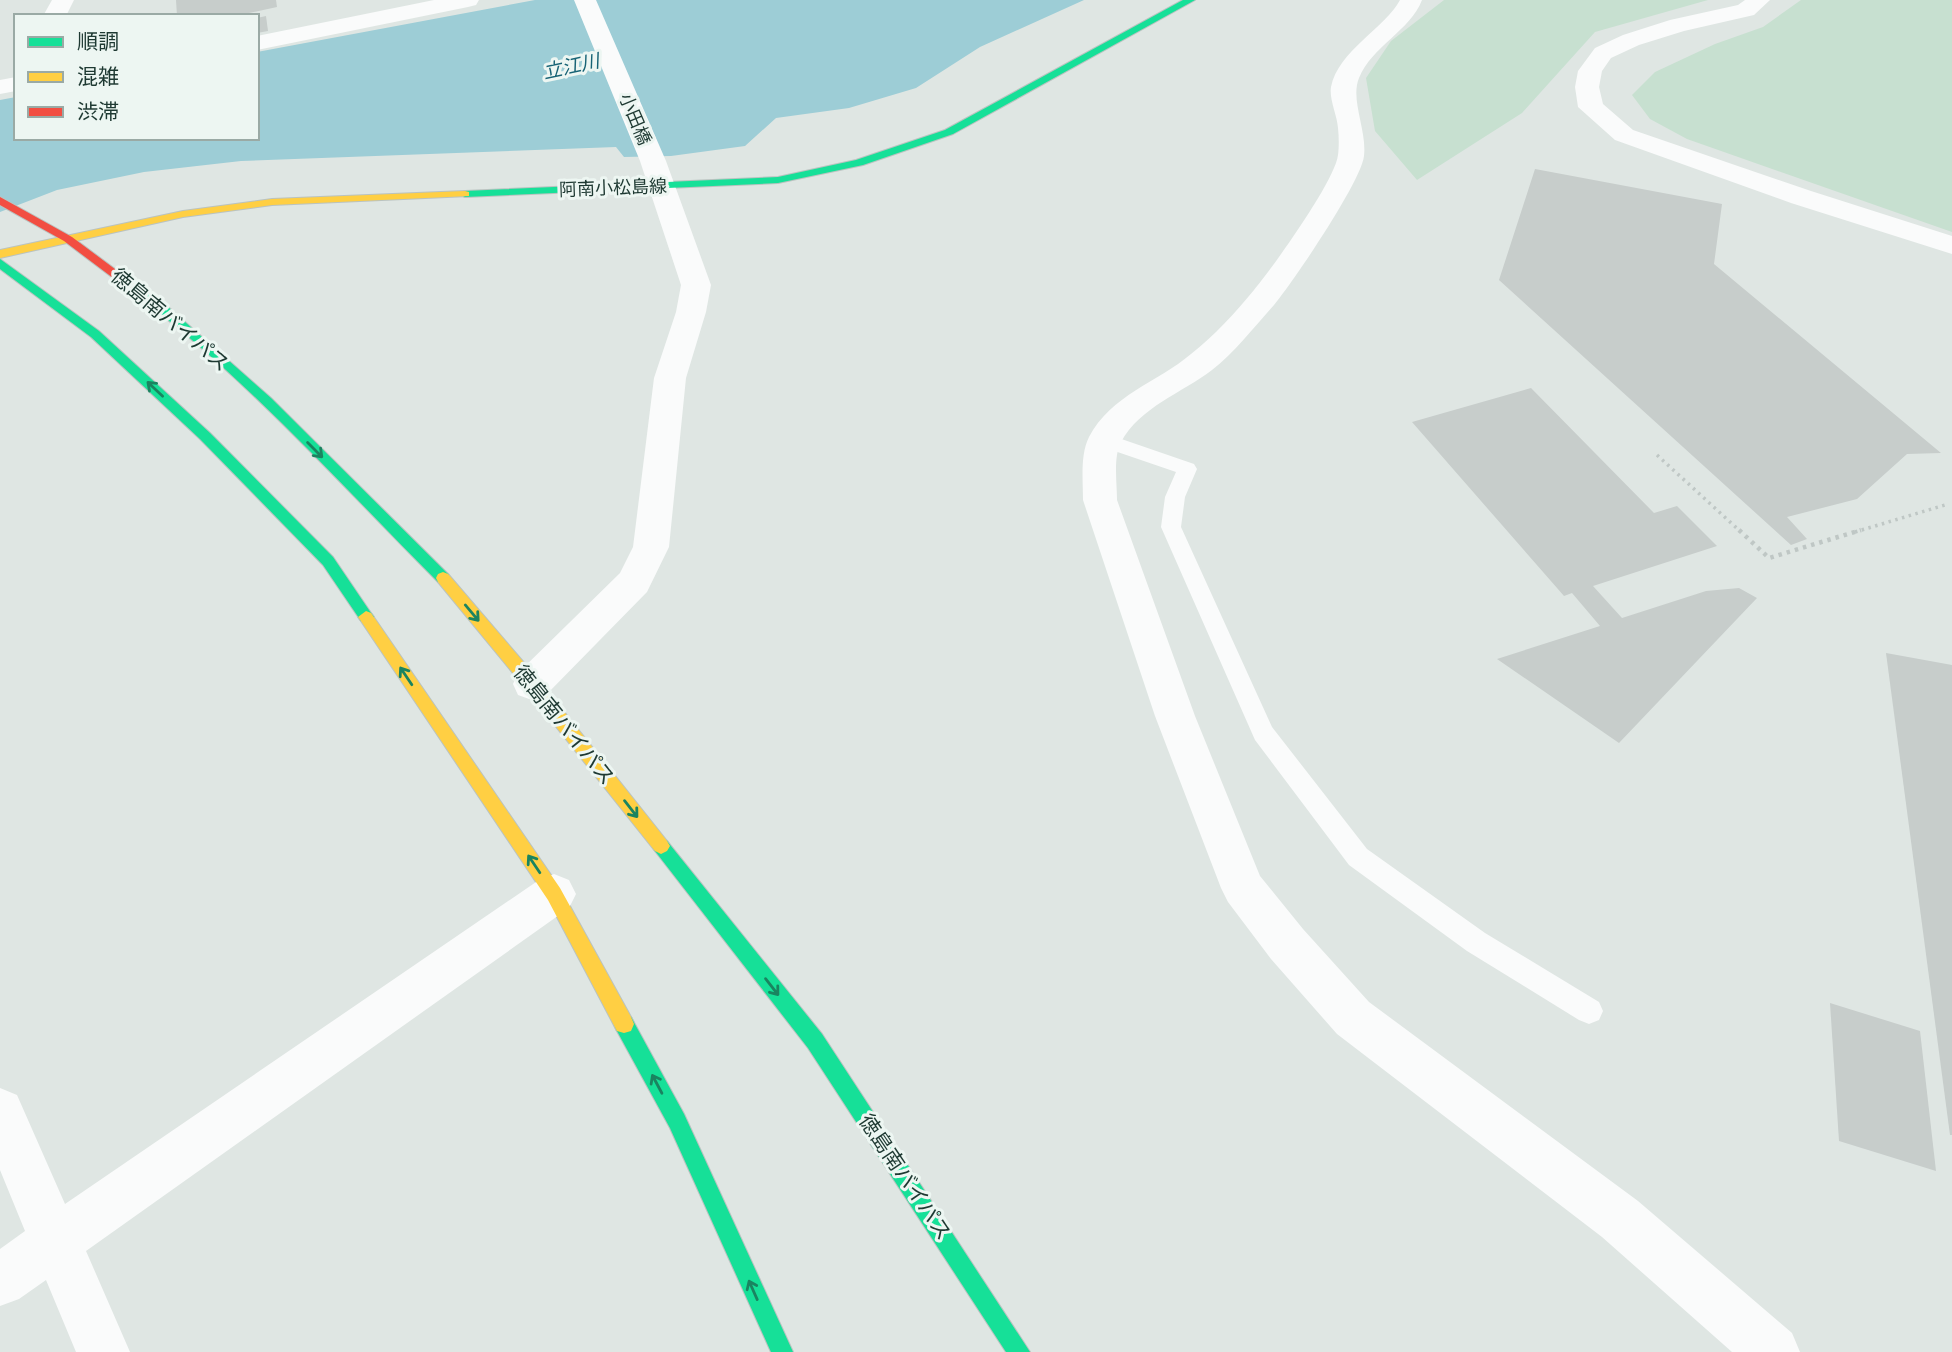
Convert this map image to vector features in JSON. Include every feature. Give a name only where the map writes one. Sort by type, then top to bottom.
[{"type":"main road","name":"阿南小松島線","points":[[0,254],[183,214],[272,202],[657,173],[778,180],[859,163],[949,132],[1190,0]]},
{"type":"main road","name":"徳島南バイパス","points":[[0,200],[68,239],[163,309],[266,401],[441,576],[532,684],[815,1041],[994,1329],[1019,1352]]},
{"type":"main road","points":[[0,263],[95,334],[205,436],[328,561],[554,894],[677,1121],[782,1352]]},
{"type":"street","points":[[259,43],[468,0]]},
{"type":"street","name":"小田橋","points":[[532,684],[634,582],[652,547],[670,378],[691,312],[696,285],[657,173],[585,0]]},
{"type":"street","points":[[1411,0],[1408,7],[1370,44],[1349,74],[1343,88],[1351,128],[1351,158],[1335,194],[1312,231],[1265,296],[1202,362],[1136,404],[1104,440],[1100,465],[1100,500],[1175,716],[1243,888],[1287,944],[1353,1018],[1620,1219],[1773,1352]]},
{"type":"street","points":[[1759,0],[1746,10],[1678,25],[1631,40],[1603,53],[1590,71],[1587,88],[1591,107],[1624,135],[1801,197],[1952,245]]},
{"type":"street","points":[[0,1280],[554,894]]},
{"type":"street","points":[[0,1112],[103,1352]]},
{"type":"lane","points":[[1104,440],[1187,469],[1175,497],[1171,527],[1263,733],[1359,857],[1476,942],[1590,1011]]},
{"type":"path","points":[[1657,455],[1769,558],[1945,505]]},
{"type":"green space","points":[[1444,0],[1708,0],[1595,32],[1522,113],[1417,180],[1375,131],[1366,78],[1391,41]]},
{"type":"green space","points":[[1801,0],[1952,0],[1952,232],[1687,139],[1650,119],[1632,95],[1655,72],[1715,44],[1763,27]]},
{"type":"water","name":"立江川","points":[[535,0],[1084,0],[980,47],[916,88],[849,108],[776,118],[745,146],[671,156],[624,157],[616,147],[241,161],[144,172],[57,190],[0,212],[0,100],[14,97],[14,140],[259,140],[259,52]]},
{"type":"building","points":[[176,0],[276,0],[277,7],[244,14],[177,14]]},
{"type":"building","points":[[266,16],[268,31],[259,33],[259,18]]},
{"type":"building","points":[[1535,169],[1722,204],[1714,264],[1941,453],[1907,454],[1857,499],[1787,517],[1807,539],[1791,545],[1499,280]]},
{"type":"building","points":[[1531,388],[1654,513],[1677,506],[1717,546],[1593,586],[1622,618],[1706,591],[1739,588],[1757,598],[1619,743],[1497,659],[1600,626],[1572,593],[1564,596],[1412,422]]},
{"type":"building","points":[[1886,653],[1952,665],[1952,1135],[1950,1135]]},
{"type":"building","points":[[1830,1003],[1920,1031],[1936,1171],[1839,1141]]},
{"type":"traffic: fast","points":[[465,194],[778,180],[859,163],[949,132],[1190,0]]},
{"type":"traffic: fast","points":[[0,263],[95,334],[205,436],[328,561],[366,617]]},
{"type":"traffic: fast","points":[[137,290],[163,309],[266,401],[443,578]]},
{"type":"traffic: fast","points":[[661,846],[815,1041],[1019,1352]]},
{"type":"traffic: fast","points":[[624,1024],[677,1121],[782,1352]]},
{"type":"traffic: slow","points":[[0,254],[183,214],[272,202],[465,194]]},
{"type":"traffic: slow","points":[[443,578],[532,684],[661,846]]},
{"type":"traffic: slow","points":[[366,617],[554,894],[624,1024]]},
{"type":"traffic: jam","points":[[0,200],[68,239],[137,290]]}]
